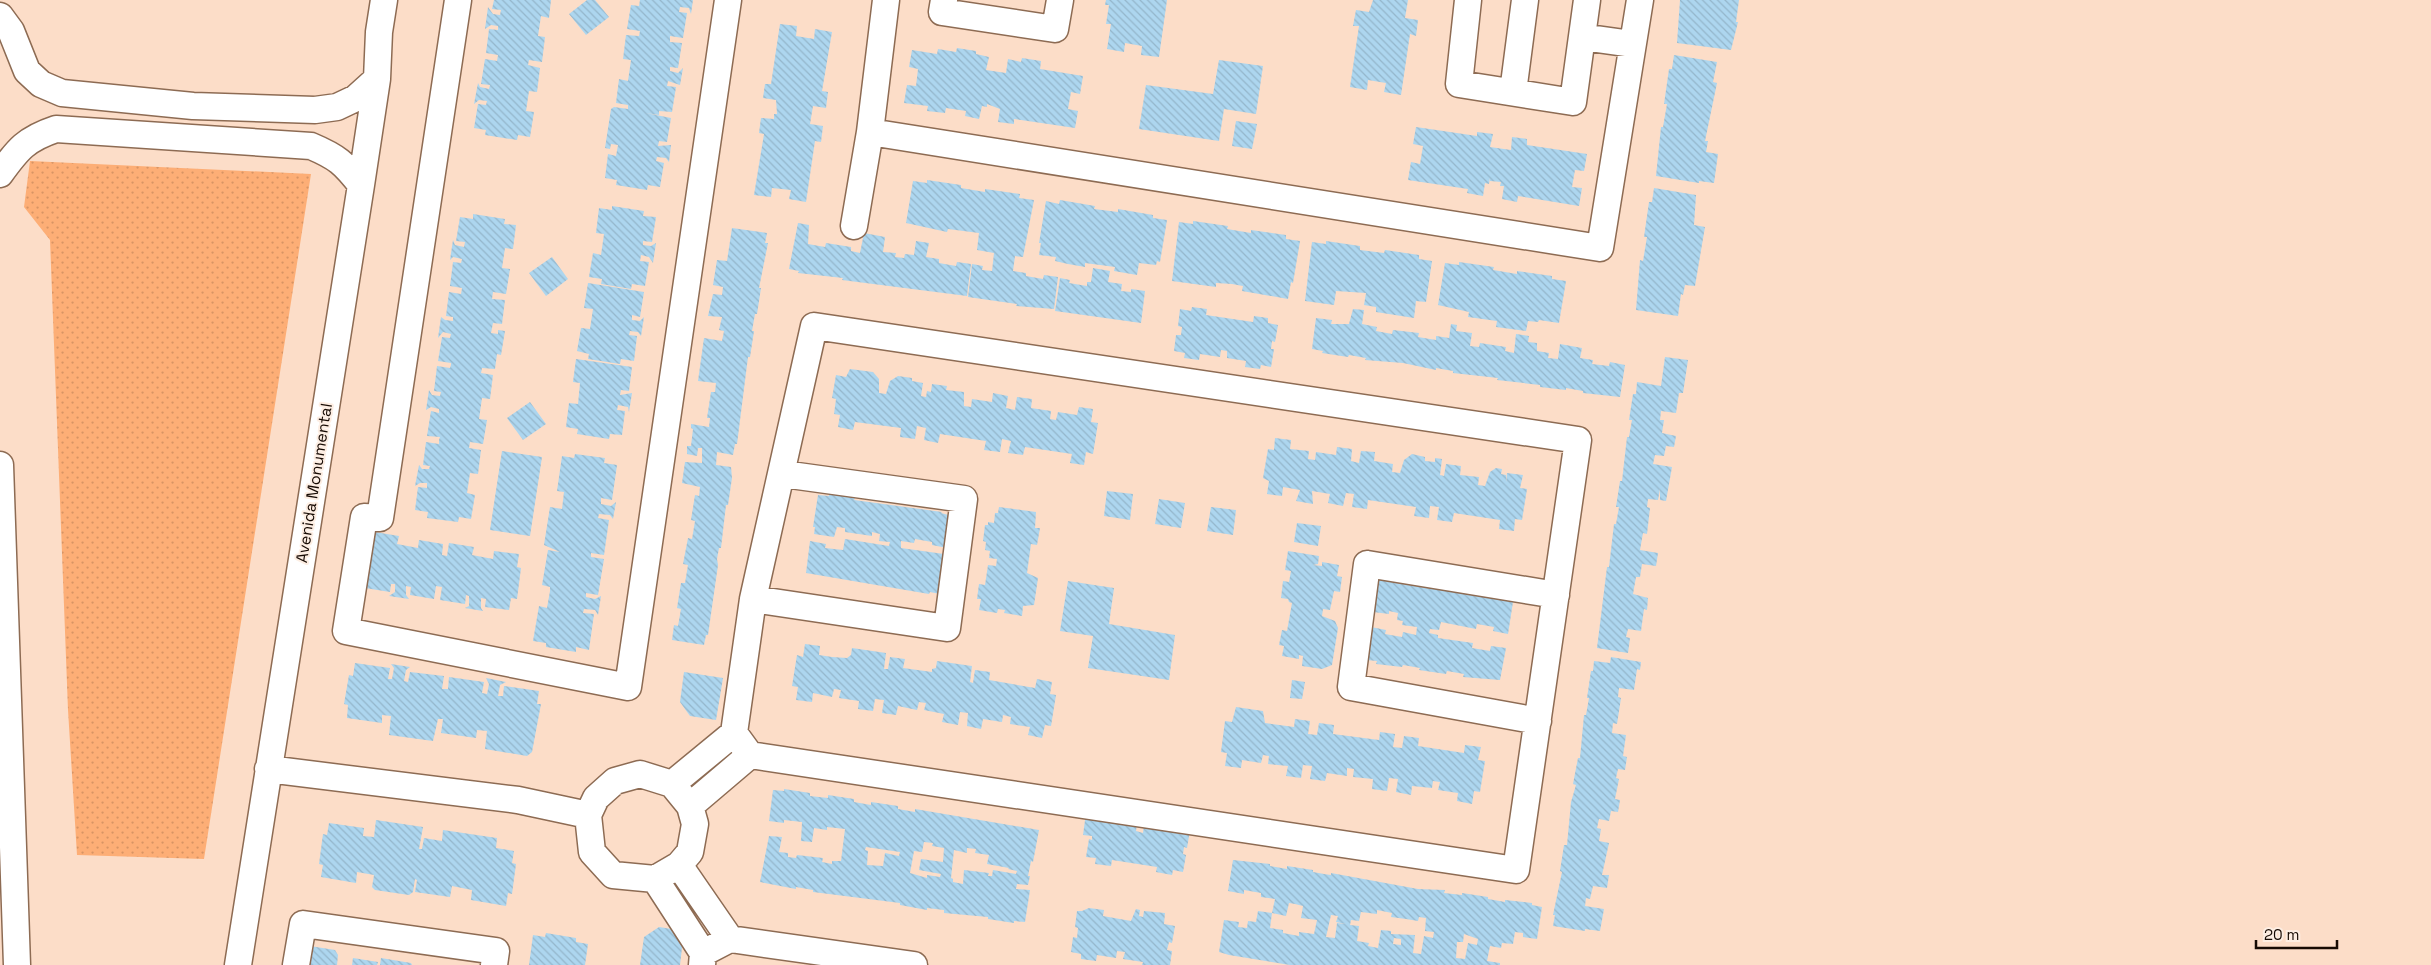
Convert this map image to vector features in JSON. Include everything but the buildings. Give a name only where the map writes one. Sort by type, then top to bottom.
[{"type":"street","name":"Avenida Monumental","points":[[238,965],[377,80],[379,32],[384,0]]},
{"type":"street","points":[[458,0],[380,518],[364,517],[346,631],[628,687],[728,0]]},
{"type":"street","points":[[944,0],[942,12],[1003,10],[1055,30],[1060,0]]},
{"type":"street","points":[[1468,0],[1459,84],[1573,102],[1587,0]]},
{"type":"street","points":[[1512,92],[1524,0]]},
{"type":"street","points":[[870,132],[1600,248],[1640,0]]},
{"type":"street","points":[[854,226],[870,132],[879,1]]},
{"type":"street","points":[[0,16],[11,31],[27,71],[41,84],[62,93],[193,106],[315,110],[337,107],[356,98],[377,80]]},
{"type":"street","points":[[1582,37],[1632,44]]},
{"type":"street","points":[[0,174],[23,144],[56,129],[311,146],[333,155],[346,166],[361,185]]},
{"type":"street","points":[[672,784],[734,733],[753,599],[783,474],[814,326],[1578,440],[1516,870],[750,754],[734,733]]},
{"type":"street","points":[[0,465],[17,965]]},
{"type":"street","points":[[753,599],[947,628],[964,499],[783,474]]},
{"type":"street","points":[[1538,721],[1351,687],[1368,564],[1556,595]]},
{"type":"street","points":[[690,806],[750,754]]},
{"type":"street","points":[[268,768],[518,800],[588,815]]},
{"type":"street","points":[[640,774],[672,784],[690,806],[695,824],[690,852],[679,865],[655,879],[613,875],[592,852],[588,815],[596,798],[615,781],[640,774]]},
{"type":"street","points":[[679,865],[730,939]]},
{"type":"street","points":[[655,879],[702,959],[730,939],[914,965]]},
{"type":"street","points":[[296,965],[303,924],[496,951],[494,965]]},
{"type":"shaded area","points":[[30,161],[311,174],[204,859],[77,855],[68,710],[50,240],[24,207]]}]
